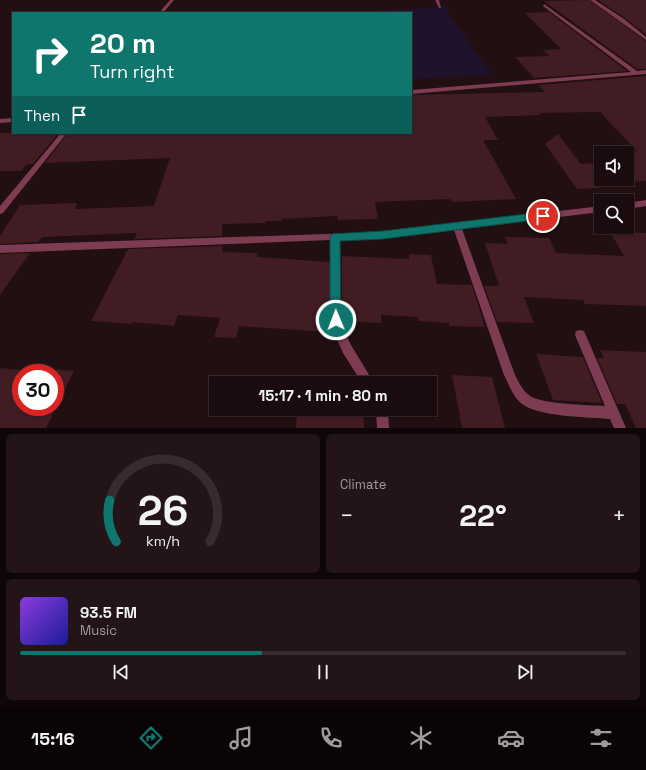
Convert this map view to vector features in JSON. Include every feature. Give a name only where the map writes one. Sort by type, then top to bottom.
[{"type":"street","points":[[162,12],[172,0]]},
{"type":"street","points":[[437,0],[440,7]]},
{"type":"street","points":[[592,0],[646,39]]},
{"type":"street","points":[[544,5],[646,79]]},
{"type":"street","points":[[412,92],[646,72]]},
{"type":"street","points":[[0,122],[12,120]]},
{"type":"street","points":[[0,211],[63,134]]},
{"type":"street","points":[[634,205],[646,203]]},
{"type":"street","points":[[0,249],[383,235],[594,210]]},
{"type":"street","points":[[457,226],[510,374],[520,395],[535,404],[614,413]]},
{"type":"street","points":[[335,237],[336,325],[347,350],[364,376]]},
{"type":"street","points":[[580,335],[620,428]]},
{"type":"street","points":[[382,416],[383,428]]},
{"type":"shaded area","points":[[445,7],[492,75],[412,79],[412,12],[342,12]]},
{"type":"building","points":[[589,0],[646,41],[646,69],[637,69],[544,1]]},
{"type":"building","points":[[598,0],[646,0],[646,35],[625,18]]},
{"type":"building","points":[[549,12],[627,71],[534,78],[515,57],[550,56],[543,50],[561,49],[525,13]]},
{"type":"building","points":[[646,76],[646,181],[634,181],[634,151],[637,151],[634,146],[632,146],[600,112],[539,113],[540,115],[485,117],[498,140],[483,140],[516,199],[452,202],[450,199],[375,202],[378,219],[338,220],[337,216],[282,219],[282,221],[266,221],[265,223],[222,224],[222,236],[134,239],[137,233],[42,237],[38,242],[0,244],[0,236],[20,205],[77,203],[75,209],[154,206],[170,158],[45,163],[67,134],[412,134],[412,95],[545,92],[539,85]]},
{"type":"building","points":[[0,133],[58,134],[33,164],[27,164],[21,171],[0,171]]},
{"type":"building","points":[[558,134],[581,164],[594,163],[594,186],[598,186],[600,188],[577,189],[545,144]]},
{"type":"building","points":[[646,233],[646,306],[585,304],[583,300],[524,297],[534,323],[497,322],[484,286],[499,286],[485,243],[508,244],[505,237],[549,238],[556,253],[624,256],[611,234]]},
{"type":"building","points":[[222,246],[222,252],[258,253],[257,257],[330,262],[330,321],[327,321],[327,332],[239,326],[236,338],[214,337],[220,318],[178,315],[174,326],[133,322],[132,324],[91,321],[128,249]]},
{"type":"building","points":[[30,253],[0,295],[0,254]]},
{"type":"building","points":[[409,254],[431,255],[437,284],[472,285],[485,327],[449,326],[449,323],[418,321],[418,317],[381,315],[381,323],[342,321],[342,256],[409,259]]},
{"type":"building","points":[[600,350],[646,352],[646,428],[636,428],[625,404],[617,404],[597,358],[604,358]]},
{"type":"building","points":[[536,354],[583,357],[602,403],[553,400]]},
{"type":"building","points":[[0,368],[12,369],[12,416],[52,416],[46,428],[0,428]]},
{"type":"building","points":[[64,370],[74,371],[64,391]]},
{"type":"building","points":[[452,375],[492,377],[505,428],[462,428]]},
{"type":"building","points":[[297,416],[363,416],[364,428],[296,428]]},
{"type":"route","points":[[336,320],[335,237],[383,235],[543,216]]}]
